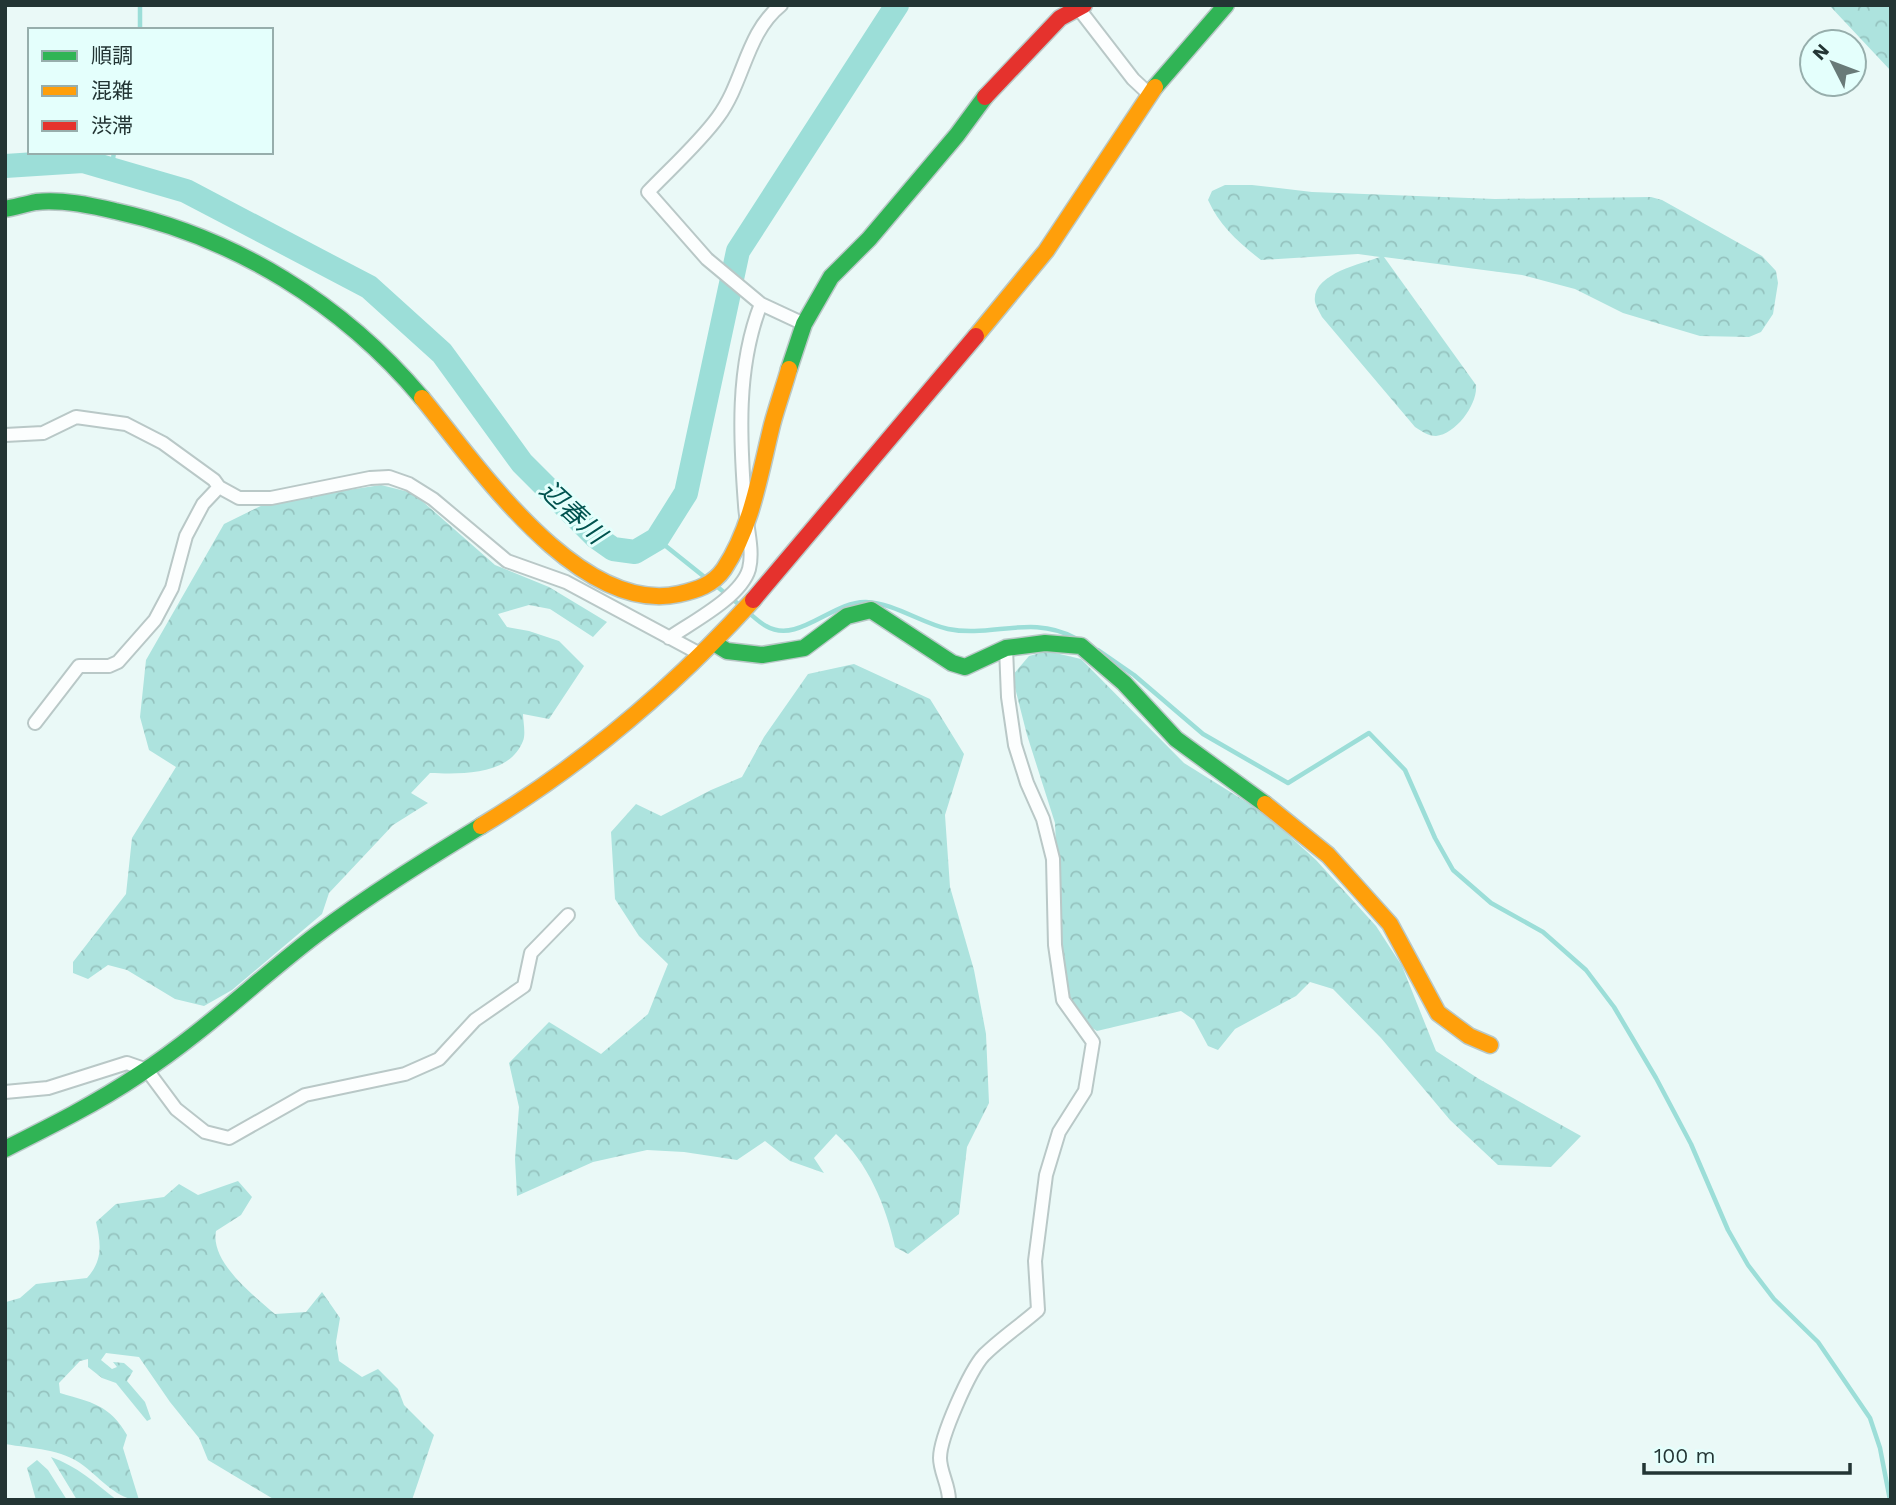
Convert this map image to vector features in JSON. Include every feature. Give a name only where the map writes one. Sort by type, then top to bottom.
[{"type":"street","points":[[781,5],[759,28],[740,76],[719,117],[648,192],[707,259],[758,301],[804,324]]},
{"type":"street","points":[[5,1149],[74,1115],[147,1070],[204,1028],[315,936],[394,879],[534,794],[579,761],[641,711],[702,655],[757,596],[1038,261],[1149,94],[1226,5]]},
{"type":"street","points":[[5,209],[38,202],[89,205],[135,215],[203,237],[263,265],[335,313],[395,366],[528,527],[567,559],[601,580],[649,598],[676,596],[704,588],[722,572],[738,545],[773,420],[804,324],[831,277],[869,239],[957,135],[985,97],[1060,18],[1082,7],[1133,79],[1149,94]]},
{"type":"street","points":[[669,638],[714,608],[738,587],[749,570],[742,431],[744,371],[758,301]]},
{"type":"street","points":[[5,435],[43,433],[76,417],[125,424],[163,443],[239,498],[271,498],[370,478],[389,477],[409,484],[433,499],[507,561],[566,582],[702,655]]},
{"type":"street","points":[[35,723],[79,666],[109,666],[118,662],[155,620],[172,588],[186,536],[203,504],[219,486]]},
{"type":"street","points":[[714,643],[727,651],[762,655],[804,648],[847,616],[872,610],[952,663],[965,667],[1006,648],[1045,643],[1081,646],[1124,683],[1176,739],[1278,813],[1328,855],[1390,923],[1438,1013],[1469,1036],[1490,1045]]},
{"type":"street","points":[[949,1500],[949,1489],[940,1460],[943,1436],[959,1401],[983,1357],[1038,1310],[1035,1261],[1046,1175],[1059,1132],[1086,1091],[1093,1042],[1063,1000],[1055,944],[1053,859],[1044,819],[1027,783],[1015,745],[1008,697],[1006,648]]},
{"type":"street","points":[[5,1092],[48,1088],[127,1063],[147,1070],[176,1109],[205,1132],[229,1138],[305,1095],[405,1074],[439,1059],[475,1020],[524,986],[531,953],[568,915]]},
{"type":"green space","points":[[1829,5],[1891,5],[1891,71],[1868,47],[1868,28],[1851,28]]},
{"type":"green space","points":[[1225,185],[1252,185],[1312,192],[1495,199],[1651,197],[1662,200],[1762,256],[1776,271],[1778,283],[1773,314],[1761,332],[1749,337],[1700,336],[1623,313],[1575,289],[1522,275],[1384,257],[1476,385],[1473,401],[1458,424],[1444,434],[1430,435],[1415,427],[1322,317],[1315,302],[1316,292],[1329,277],[1380,257],[1358,254],[1261,260],[1230,233],[1208,200],[1212,191]]},
{"type":"green space","points":[[381,485],[413,493],[495,565],[549,587],[607,622],[593,637],[550,609],[529,605],[498,614],[507,627],[559,641],[584,666],[549,719],[523,714],[523,741],[507,761],[496,767],[470,773],[430,773],[411,793],[428,803],[393,825],[329,893],[322,914],[232,990],[204,1006],[175,999],[127,970],[108,965],[88,979],[73,973],[73,962],[126,894],[132,838],[176,767],[149,750],[140,717],[146,660],[224,524],[269,502]]},
{"type":"green space","points":[[1047,651],[1081,659],[1184,763],[1264,813],[1316,860],[1376,926],[1402,966],[1436,1051],[1479,1079],[1581,1136],[1551,1167],[1498,1165],[1450,1120],[1381,1038],[1333,989],[1310,982],[1296,996],[1235,1029],[1218,1050],[1208,1046],[1194,1020],[1181,1011],[1097,1031],[1082,1022],[1062,991],[1055,823],[1027,735],[1012,676],[1029,656]]},
{"type":"green space","points":[[854,664],[930,699],[964,754],[945,815],[950,887],[974,970],[986,1034],[989,1103],[967,1147],[959,1214],[908,1254],[895,1247],[874,1186],[857,1158],[836,1134],[814,1158],[824,1173],[790,1161],[765,1141],[737,1160],[647,1150],[593,1162],[517,1196],[515,1159],[519,1107],[509,1063],[549,1022],[601,1054],[648,1014],[668,964],[639,936],[615,899],[611,832],[636,804],[661,816],[742,777],[764,737],[808,674]]},
{"type":"green space","points":[[238,1181],[252,1197],[241,1215],[216,1231],[216,1243],[226,1266],[275,1314],[306,1312],[322,1292],[340,1318],[336,1342],[339,1361],[362,1377],[378,1369],[398,1389],[404,1405],[434,1435],[412,1500],[275,1500],[208,1460],[199,1438],[139,1357],[106,1353],[101,1360],[112,1369],[117,1367],[113,1362],[124,1363],[133,1371],[127,1381],[145,1402],[151,1419],[147,1421],[116,1383],[102,1378],[88,1367],[88,1359],[80,1361],[59,1383],[60,1393],[99,1406],[121,1425],[127,1435],[123,1448],[139,1500],[117,1493],[84,1466],[66,1456],[5,1444],[6,1302],[20,1298],[36,1284],[87,1278],[96,1265],[99,1252],[96,1222],[116,1204],[164,1197],[179,1184],[198,1195]]},
{"type":"green space","points":[[51,1457],[78,1470],[117,1500],[77,1500]]},
{"type":"green space","points":[[37,1460],[48,1470],[67,1500],[36,1500],[27,1468]]},
{"type":"waterway","points":[[140,5],[140,28]]},
{"type":"waterway","name":"辺春川","points":[[5,166],[83,161],[186,191],[369,287],[442,353],[522,463],[596,537],[613,549],[635,552],[657,539],[686,493],[738,251],[897,5]]},
{"type":"waterway","points":[[83,161],[113,159],[114,154]]},
{"type":"waterway","points":[[657,539],[707,579]]},
{"type":"waterway","points":[[714,584],[742,607]]},
{"type":"waterway","points":[[749,613],[766,626],[790,630],[841,608],[866,602],[897,609],[948,629],[980,631],[1043,628],[1075,638]]},
{"type":"waterway","points":[[1098,650],[1134,675],[1203,734],[1288,783],[1369,733],[1405,770],[1435,838],[1453,870],[1491,903],[1543,932],[1586,970],[1614,1007],[1691,1144],[1728,1230],[1748,1265],[1774,1299],[1818,1342],[1870,1418],[1880,1448],[1890,1500]]},
{"type":"traffic: fast","points":[[1155,87],[1226,5]]},
{"type":"traffic: fast","points":[[789,369],[804,324],[831,277],[869,239],[957,135],[985,97]]},
{"type":"traffic: fast","points":[[5,209],[36,202],[76,203],[159,223],[244,257],[322,304],[391,364],[422,398]]},
{"type":"traffic: fast","points":[[714,643],[727,651],[762,655],[804,648],[847,616],[871,610],[952,663],[965,667],[1006,648],[1045,643],[1081,646],[1124,683],[1176,739],[1265,804]]},
{"type":"traffic: fast","points":[[5,1149],[57,1123],[140,1074],[208,1024],[336,920],[481,826]]},
{"type":"traffic: slow","points":[[976,336],[1046,251],[1155,87]]},
{"type":"traffic: slow","points":[[422,398],[501,495],[568,559],[604,582],[642,595],[679,594],[710,583],[724,569],[734,553],[754,499],[789,369]]},
{"type":"traffic: slow","points":[[481,826],[555,777],[625,723],[691,664],[753,600]]},
{"type":"traffic: slow","points":[[1265,804],[1328,855],[1390,924],[1438,1013],[1469,1036],[1490,1045]]},
{"type":"traffic: jam","points":[[985,97],[1060,18],[1084,5]]},
{"type":"traffic: jam","points":[[753,600],[976,336]]}]
